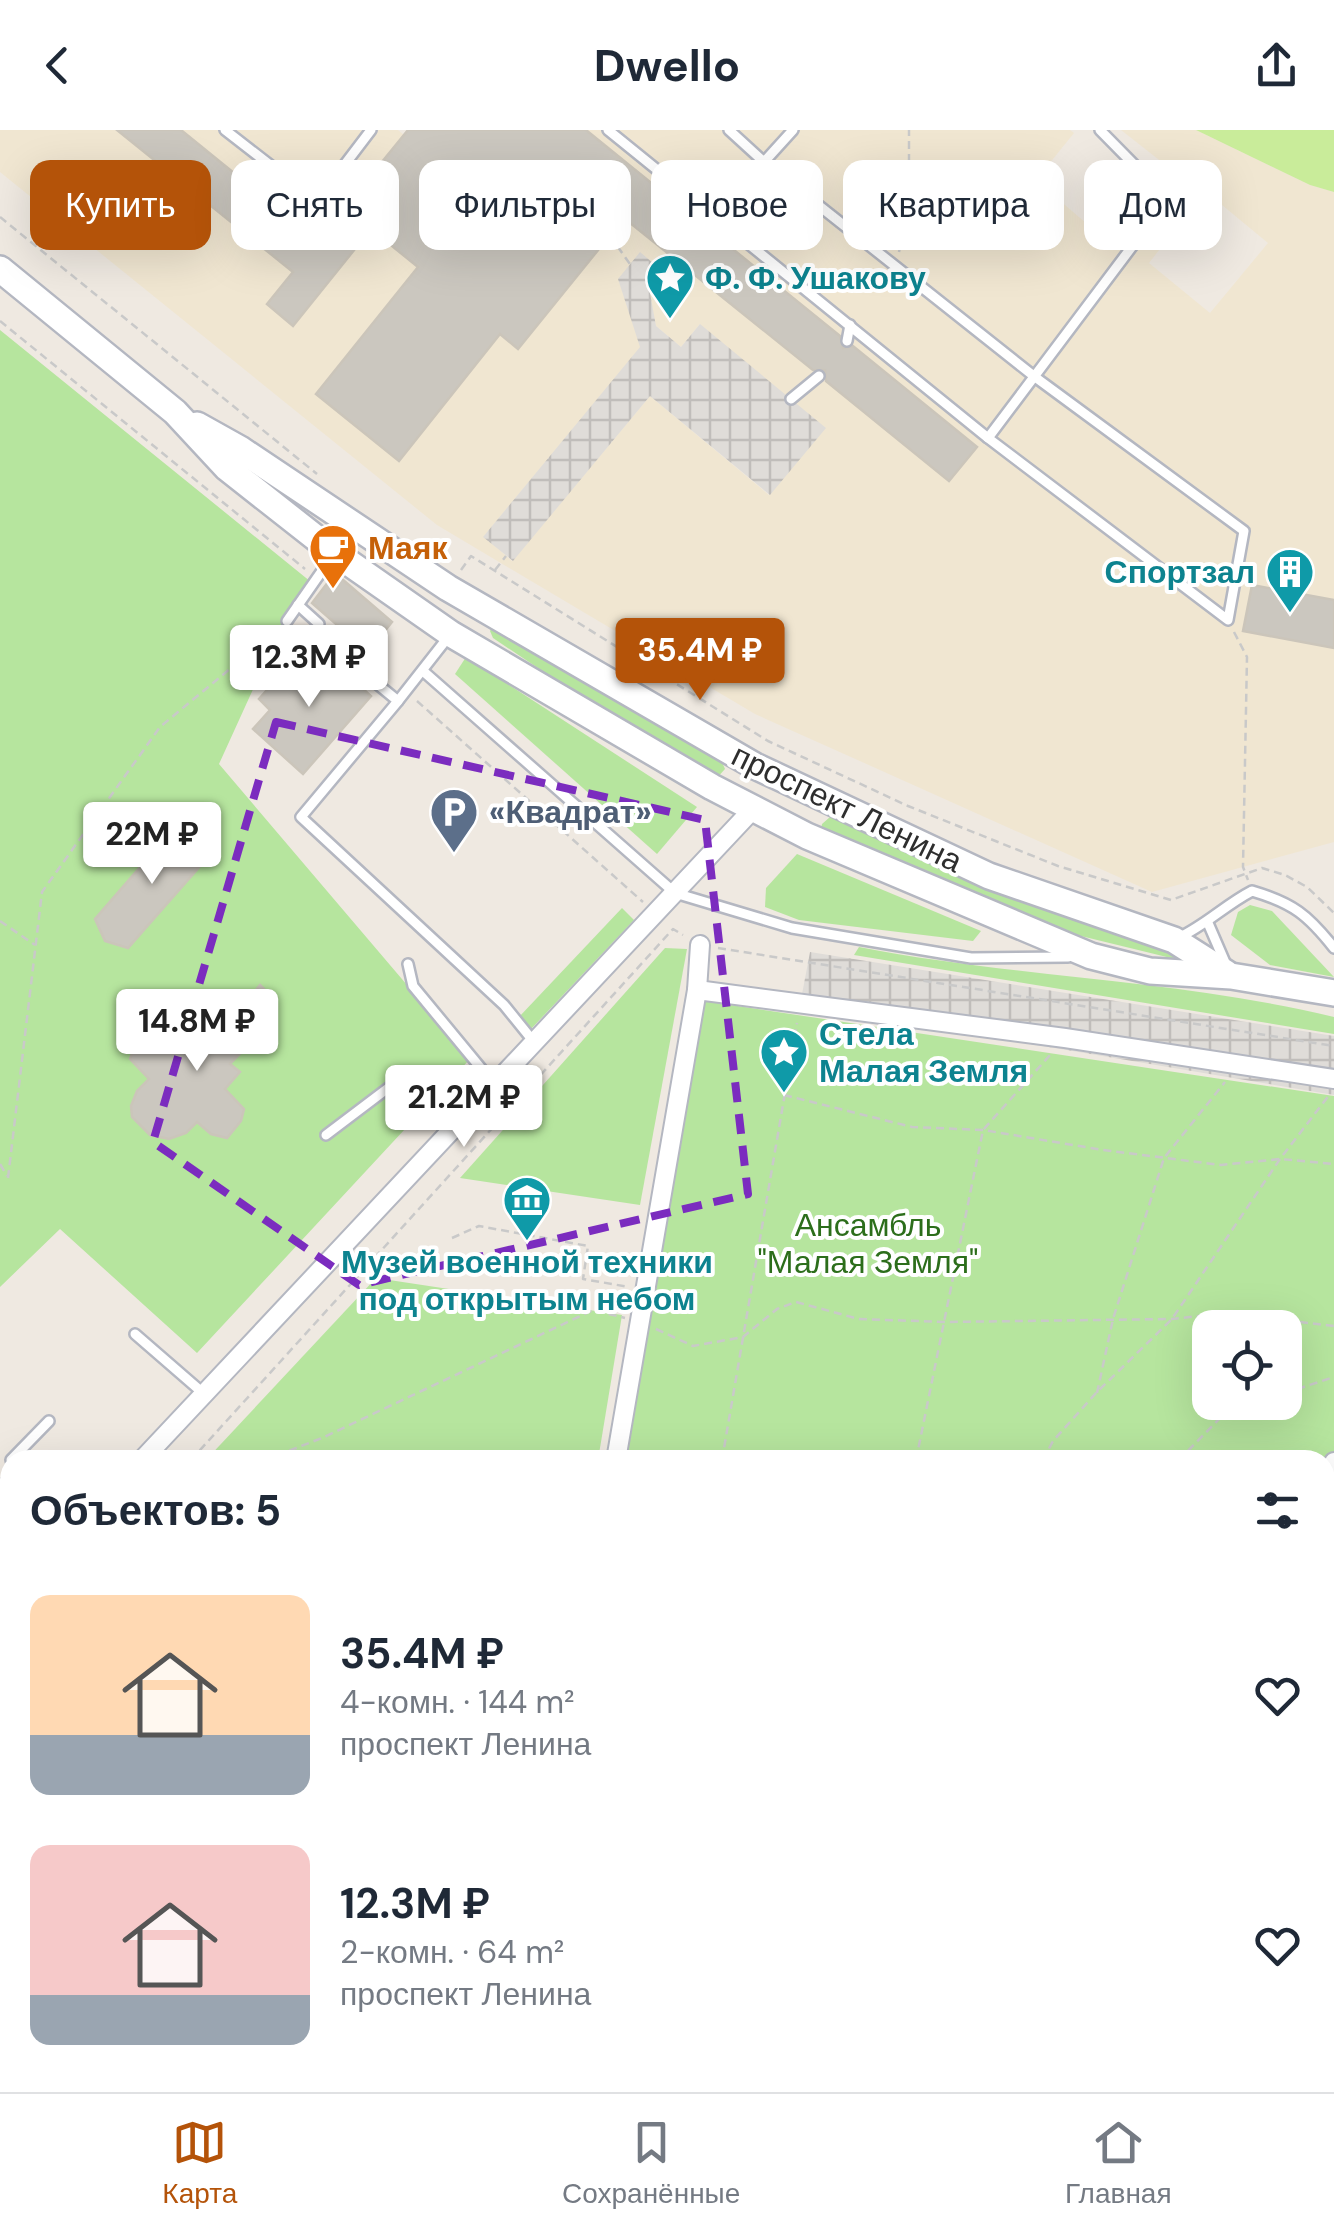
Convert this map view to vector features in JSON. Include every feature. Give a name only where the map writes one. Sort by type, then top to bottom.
[{"type":"street","name":"проспект Ленина","points":[[0,269],[175,412],[227,468],[335,553],[451,634],[712,787],[807,836],[1091,956],[1150,971],[1230,976],[1334,992]]},
{"type":"street","name":"проспект Ленина","points":[[175,412],[240,448],[448,588],[754,766],[989,876],[1174,940],[1230,976]]},
{"type":"street","points":[[712,787],[728,773],[729,752]]},
{"type":"street","points":[[753,809],[762,788],[754,766]]},
{"type":"street","points":[[151,1450],[490,1080],[534,1042],[753,809],[775,795],[801,789]]},
{"type":"street","points":[[807,836],[808,813],[827,800]]},
{"type":"street","points":[[618,1450],[697,990],[700,945]]},
{"type":"street","points":[[697,990],[1065,1038],[1334,1079]]},
{"type":"lane","points":[[225,130],[263,160]]},
{"type":"lane","points":[[348,160],[371,130]]},
{"type":"lane","points":[[608,130],[651,165]]},
{"type":"lane","points":[[729,130],[762,160]]},
{"type":"lane","points":[[766,160],[793,130]]},
{"type":"lane","points":[[988,438],[1164,204],[1163,194],[1100,130]]},
{"type":"lane","points":[[755,250],[988,438],[1228,620],[1244,531],[1036,377],[823,209]]},
{"type":"lane","points":[[846,341],[850,325]]},
{"type":"lane","points":[[790,398],[819,376]]},
{"type":"lane","points":[[287,621],[335,553]]},
{"type":"lane","points":[[298,605],[319,621]]},
{"type":"lane","points":[[451,634],[301,817],[504,1004],[534,1042]]},
{"type":"lane","points":[[326,642],[398,702]]},
{"type":"lane","points":[[423,671],[675,894]]},
{"type":"lane","points":[[1174,940],[1208,923],[1225,905],[1252,890],[1285,900],[1312,920],[1334,948]]},
{"type":"lane","name":"проспект Ленина","points":[[675,894],[792,928],[971,958],[1091,956]]},
{"type":"lane","points":[[1208,923],[1230,976]]},
{"type":"lane","points":[[408,964],[414,986],[490,1080]]},
{"type":"lane","points":[[326,1135],[400,1079],[417,1074],[490,1080]]},
{"type":"lane","points":[[135,1334],[203,1394]]},
{"type":"lane","points":[[20,1450],[49,1420]]},
{"type":"path","points":[[891,264],[904,238],[910,204],[908,130]]},
{"type":"path","points":[[0,217],[321,477]]},
{"type":"path","points":[[620,250],[630,264]]},
{"type":"path","points":[[0,321],[317,578]]},
{"type":"path","points":[[455,578],[471,556],[768,741],[924,813],[1058,866],[1171,900],[1262,868],[1307,887],[1334,913]]},
{"type":"path","points":[[494,572],[506,556]]},
{"type":"path","points":[[1228,620],[1247,658],[1243,867],[1252,890]]},
{"type":"path","points":[[0,1164],[8,1178],[42,892],[160,728],[287,621]]},
{"type":"path","points":[[319,621],[362,654]]},
{"type":"path","points":[[406,691],[673,929],[700,945],[1334,1046]]},
{"type":"path","points":[[0,921],[37,946]]},
{"type":"path","points":[[200,1450],[673,929]]},
{"type":"path","points":[[724,1450],[800,1004]]},
{"type":"path","points":[[918,1450],[984,1130],[1065,1038]]},
{"type":"path","points":[[1096,1394],[1113,1319],[1164,1158],[1238,1065]]},
{"type":"path","points":[[1048,1450],[1096,1394],[1172,1319],[1280,1159],[1334,1089]]},
{"type":"path","points":[[784,1095],[912,1127],[984,1130],[1221,1164],[1280,1159],[1334,1164]]},
{"type":"path","points":[[452,1238],[479,1226],[588,1246],[583,1279],[625,1286]]},
{"type":"path","points":[[291,1450],[593,1310],[640,1321],[693,1346],[743,1338],[777,1308],[796,1302],[859,1319],[1172,1319],[1226,1313],[1334,1326]]},
{"type":"path","points":[[1302,1387],[1334,1377]]},
{"type":"path","points":[[1189,1450],[1218,1420]]},
{"type":"highlighted area","points":[[276,722],[705,820],[748,1194],[359,1285],[153,1142]]},
{"type":"shaded area","points":[[0,130],[117,130],[154,160],[30,160],[30,196],[0,172]]},
{"type":"shaded area","points":[[181,130],[398,130],[404,135],[384,160],[231,160],[231,171]]},
{"type":"shaded area","points":[[586,130],[1070,130],[1074,133],[1052,160],[843,160],[843,250],[1064,250],[1064,204],[1084,221],[1084,250],[1159,250],[1149,263],[1210,313],[1268,243],[1222,205],[1222,160],[1159,160],[1121,130],[1196,130],[1310,185],[1334,192],[1334,600],[1253,585],[1244,630],[1334,648],[1334,842],[1152,892],[755,714],[437,525],[97,250],[211,250],[211,206],[231,222],[231,250],[266,250],[293,272],[293,325],[354,250],[397,250],[518,348],[598,250],[631,250],[631,224],[651,240],[651,250],[664,250],[949,481],[976,446],[734,250],[823,250],[823,160],[651,160],[651,183],[631,166],[631,160],[623,160]],"holes":[[[640,253],[656,326],[681,347],[700,324],[769,495],[650,396],[512,561],[484,536],[641,347]]]},
{"type":"shaded area","points":[[640,252],[666,274],[650,293],[656,326],[681,347],[700,324],[826,428],[770,495],[650,396],[513,561],[483,537],[640,347],[618,279]]},
{"type":"shaded area","points":[[810,952],[1334,1036],[1334,1095],[800,1005]]},
{"type":"green space","points":[[1196,130],[1334,130],[1334,192],[1310,185]]},
{"type":"green space","points":[[0,330],[311,582],[291,606],[219,764],[470,1059],[197,1353],[60,1229],[0,1287]]},
{"type":"green space","points":[[495,621],[721,760],[725,769],[715,780],[620,723],[493,638],[490,631]]},
{"type":"green space","points":[[466,657],[697,807],[657,854],[455,674]]},
{"type":"green space","points":[[830,817],[1002,889],[1178,949],[1175,959],[1044,927],[820,835],[822,824]]},
{"type":"green space","points":[[797,854],[981,931],[973,941],[799,920],[765,907],[766,888]]},
{"type":"green space","points":[[1250,905],[1272,911],[1334,977],[1270,965],[1231,935],[1238,912]]},
{"type":"green space","points":[[622,908],[634,920],[531,1029],[519,1017]]},
{"type":"green space","points":[[859,947],[1275,1004],[1334,1017],[1334,1034],[854,955]]},
{"type":"green space","points":[[665,948],[687,949],[640,1205],[460,1178]]},
{"type":"green space","name":"Ансамбль \"Малая Земля\"","points":[[685,998],[1334,1096],[1334,1450],[615,1450]]},
{"type":"green space","points":[[376,1278],[622,1315],[600,1450],[215,1450]]},
{"type":"building","points":[[117,130],[181,130],[231,171],[231,222],[211,206],[211,160],[154,160]]},
{"type":"building","points":[[408,130],[586,130],[623,160],[419,160],[419,250],[598,250],[518,349],[500,334],[399,461],[316,394],[418,267],[397,250],[399,160],[384,160]]},
{"type":"building","points":[[631,166],[651,183],[651,240],[631,224]]},
{"type":"building","points":[[266,250],[354,250],[293,326],[267,304],[293,272]]},
{"type":"building","points":[[664,250],[734,250],[840,336],[843,348],[853,346],[977,447],[949,481],[826,381],[825,370],[813,370]]},
{"type":"building","points":[[335,573],[392,622],[368,652],[312,603]]},
{"type":"building","name":"Спортзал","points":[[1252,585],[1334,600],[1334,648],[1243,631]]},
{"type":"building","points":[[322,652],[371,696],[303,774],[253,729],[270,710],[259,699],[290,664],[302,674]]},
{"type":"building","points":[[175,827],[200,835],[209,856],[128,948],[105,941],[95,919]]},
{"type":"building","points":[[260,985],[276,1001],[255,1023],[263,1030],[230,1064],[240,1072],[225,1089],[244,1109],[241,1121],[227,1138],[211,1134],[197,1122],[186,1133],[169,1139],[150,1135],[132,1117],[131,1106],[137,1091],[149,1079],[130,1059],[139,1041],[151,1035],[172,1048],[188,1028],[199,1037],[231,1001],[239,1010]]},
{"type":"place","name":"Ф. Ф. Ушакову","points":[[670,320]]},
{"type":"place","name":"Маяк","points":[[333,590]]},
{"type":"place","name":"Спортзал","points":[[1290,614]]},
{"type":"place","name":"«Квадрат»","points":[[454,854]]},
{"type":"place","name":"Стела Малая Земля","points":[[784,1094]]},
{"type":"place","name":"Музей военной техники под открытым небом","points":[[527,1242]]}]
